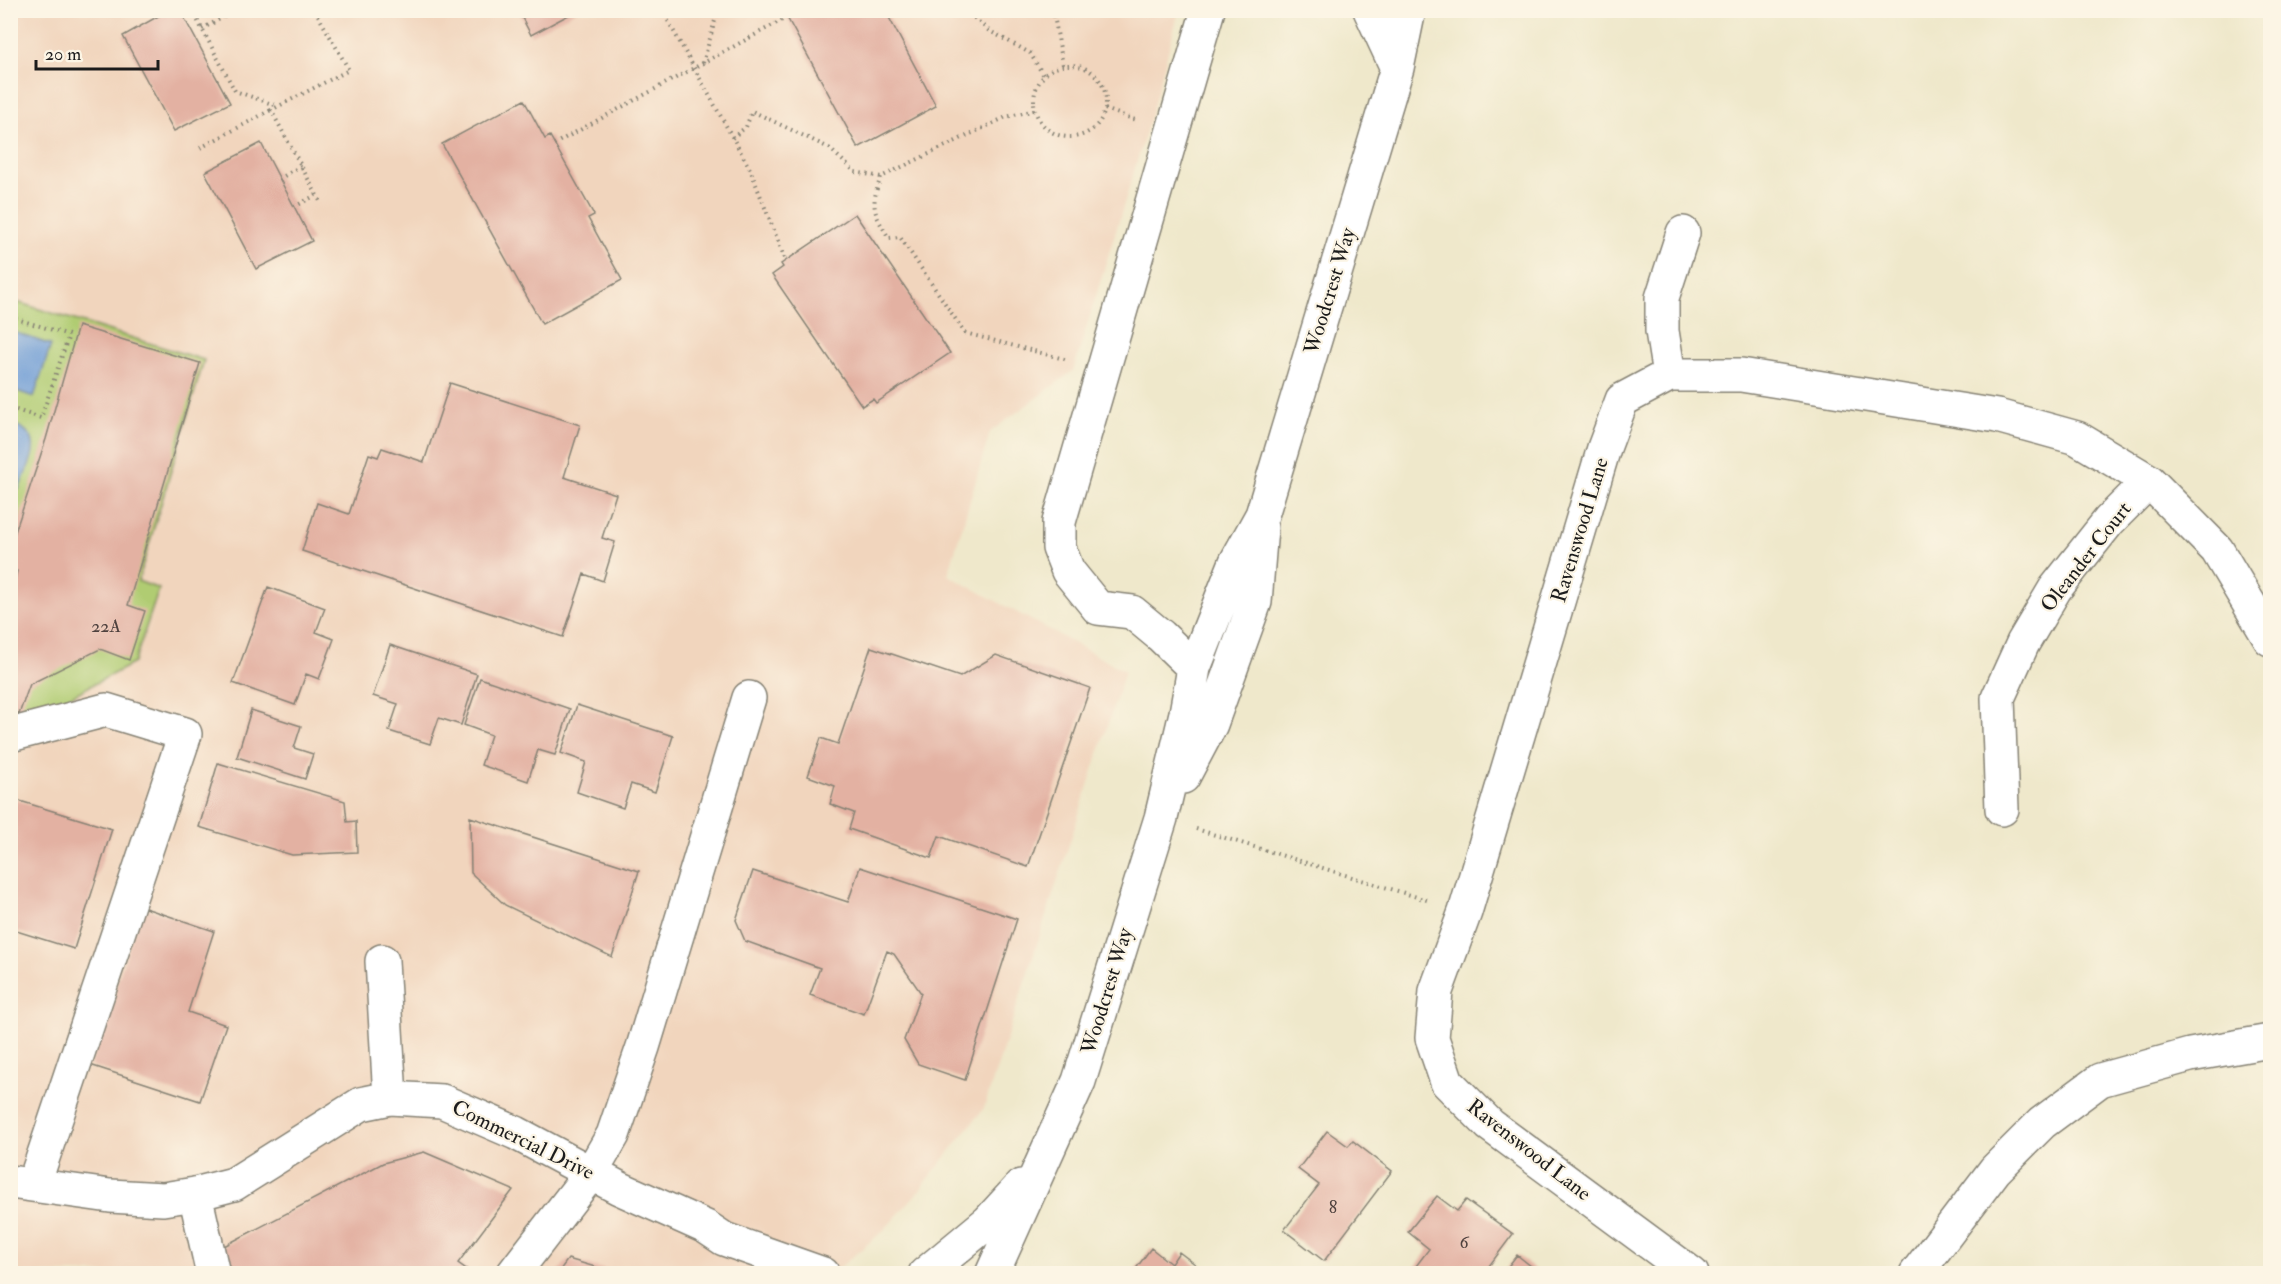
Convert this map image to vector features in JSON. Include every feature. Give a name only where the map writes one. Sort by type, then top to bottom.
[{"type":"street","points":[[1194,668],[1132,612],[1098,608],[1068,571],[1059,548],[1059,522],[1208,10]]},
{"type":"street","points":[[1370,10],[1397,68]]},
{"type":"street","name":"Woodcrest Way","points":[[992,1274],[1079,1081],[1161,818],[1186,713],[1194,668],[1236,562],[1262,515],[1397,68],[1409,10]]},
{"type":"street","points":[[1669,375],[1662,331],[1662,298],[1683,232]]},
{"type":"street","name":"Ravenswood Lane","points":[[1692,1274],[1490,1125],[1447,1082],[1432,1038],[1436,991],[1465,912],[1611,429],[1622,400],[1669,375],[1741,375],[1997,416],[2077,438],[2149,481],[2217,550],[2271,639]]},
{"type":"street","name":"Oleander Court","points":[[2002,809],[1998,698],[2023,643],[2055,589],[2109,521],[2149,481]]},
{"type":"street","name":"Woodcrest Way","points":[[1161,818],[1211,724],[1255,602],[1262,515]]},
{"type":"street","points":[[513,1274],[591,1173],[613,1135],[639,1058],[749,698]]},
{"type":"street","points":[[10,735],[106,710],[185,734],[22,1183]]},
{"type":"street","points":[[382,961],[390,1098]]},
{"type":"street","points":[[1916,1274],[1995,1170],[2042,1123],[2100,1080],[2190,1055],[2271,1041]]},
{"type":"street","name":"Commercial Drive","points":[[22,1183],[110,1196],[163,1198],[195,1194],[234,1184],[362,1104],[390,1098],[442,1101],[516,1133],[619,1188],[706,1227],[724,1239],[823,1274]]},
{"type":"street","name":"Woodcrest Way","points":[[925,1274],[989,1221],[1043,1160]]},
{"type":"street","points":[[195,1194],[213,1274]]},
{"type":"street","name":"Commercial Drive","points":[[724,1239],[753,1274]]},
{"type":"path","points":[[192,10],[235,91],[279,106]]},
{"type":"path","points":[[202,29],[236,10]]},
{"type":"path","points":[[200,148],[349,70],[315,10]]},
{"type":"path","points":[[662,10],[750,170],[785,259]]},
{"type":"path","points":[[703,64],[718,10]]},
{"type":"path","points":[[965,10],[988,30],[1030,53],[1044,76]]},
{"type":"path","points":[[1053,10],[1063,65]]},
{"type":"path","points":[[554,144],[786,18]]},
{"type":"path","points":[[1063,65],[1075,65],[1096,76],[1102,86],[1105,103],[1100,120],[1092,129],[1082,135],[1071,136],[1059,135],[1048,130],[1040,121],[1035,110],[1034,99],[1036,87],[1044,76],[1052,69],[1063,65]]},
{"type":"path","points":[[271,110],[320,201]]},
{"type":"path","points":[[732,138],[746,127],[752,111],[829,148],[855,172],[882,177],[1006,117],[1035,110]]},
{"type":"path","points":[[279,179],[301,166]]},
{"type":"path","points":[[882,177],[873,203],[880,223],[889,238],[900,237],[965,333],[1076,362]]},
{"type":"path","points":[[294,207],[316,195]]},
{"type":"path","points":[[10,317],[69,335],[41,418],[10,408]]},
{"type":"path","points":[[1161,818],[1465,912]]},
{"type":"shaded area","points":[[10,11],[1179,11],[1149,122],[1073,371],[990,432],[948,575],[1125,671],[984,1108],[919,1191],[884,1230],[833,1273],[11,1273]]},
{"type":"green space","points":[[10,300],[204,360],[138,581],[159,589],[134,663],[24,721],[10,717]]},
{"type":"water","points":[[11,331],[51,345],[34,397],[11,389]]},
{"type":"water","points":[[10,423],[22,428],[33,442],[31,459],[19,489],[11,494]]},
{"type":"building","points":[[169,10],[180,10],[230,103],[174,131],[123,36]]},
{"type":"building","points":[[518,10],[578,10],[531,35]]},
{"type":"building","points":[[783,10],[885,10],[936,106],[858,148]]},
{"type":"building","points":[[524,100],[545,139],[550,136],[594,215],[588,218],[622,280],[542,324],[442,144]]},
{"type":"building","points":[[261,143],[312,241],[256,269],[205,172]]},
{"type":"building","points":[[855,214],[950,353],[876,403],[873,399],[862,406],[772,275],[783,267],[781,264]]},
{"type":"building","points":[[78,326],[200,363],[128,605],[145,611],[129,660],[100,649],[30,684],[19,714],[10,711],[10,583],[14,584],[17,571],[10,569],[10,547],[46,439]]},
{"type":"building","points":[[450,383],[580,425],[564,477],[616,494],[602,538],[615,542],[603,581],[584,574],[563,637],[302,551],[317,503],[349,514],[369,454],[378,457],[382,448],[424,462]]},
{"type":"building","points":[[268,587],[325,608],[316,632],[334,639],[319,679],[306,674],[295,705],[233,683]]},
{"type":"building","points":[[390,645],[477,674],[461,725],[439,718],[430,744],[389,731],[398,704],[373,696]]},
{"type":"building","points":[[871,647],[960,677],[996,655],[1090,688],[1028,867],[939,836],[931,858],[849,829],[854,813],[830,804],[835,786],[808,776],[821,738],[838,744]]},
{"type":"building","points":[[480,678],[570,709],[555,755],[538,750],[528,781],[481,765],[491,735],[464,725]]},
{"type":"building","points":[[577,705],[673,736],[655,792],[631,784],[623,808],[577,792],[586,762],[561,753]]},
{"type":"building","points":[[251,710],[301,726],[294,748],[313,754],[305,779],[237,757]]},
{"type":"building","points":[[218,763],[345,801],[347,822],[356,821],[357,852],[292,855],[199,827]]},
{"type":"building","points":[[10,798],[112,829],[74,949],[10,929]]},
{"type":"building","points":[[470,817],[639,871],[612,957],[505,905],[471,873]]},
{"type":"building","points":[[860,867],[1017,919],[965,1080],[918,1064],[904,1040],[921,993],[894,954],[887,951],[864,1014],[810,995],[820,968],[745,941],[736,920],[753,871],[848,902]]},
{"type":"building","points":[[142,907],[214,931],[188,1012],[226,1025],[200,1101],[90,1065]]},
{"type":"building","points":[[1327,1131],[1348,1146],[1353,1141],[1392,1171],[1324,1261],[1284,1230],[1319,1185],[1298,1169]]},
{"type":"building","points":[[424,1152],[513,1190],[458,1263],[469,1271],[467,1274],[228,1274],[224,1246],[383,1163]]},
{"type":"building","points":[[1437,1196],[1457,1211],[1466,1200],[1513,1234],[1483,1274],[1410,1274],[1429,1249],[1408,1232]]},
{"type":"building","points":[[1151,1248],[1171,1264],[1179,1252],[1208,1274],[1132,1274]]},
{"type":"building","points":[[1517,1255],[1541,1274],[1502,1274]]},
{"type":"building","points":[[568,1259],[616,1273],[616,1274],[557,1274]]}]
